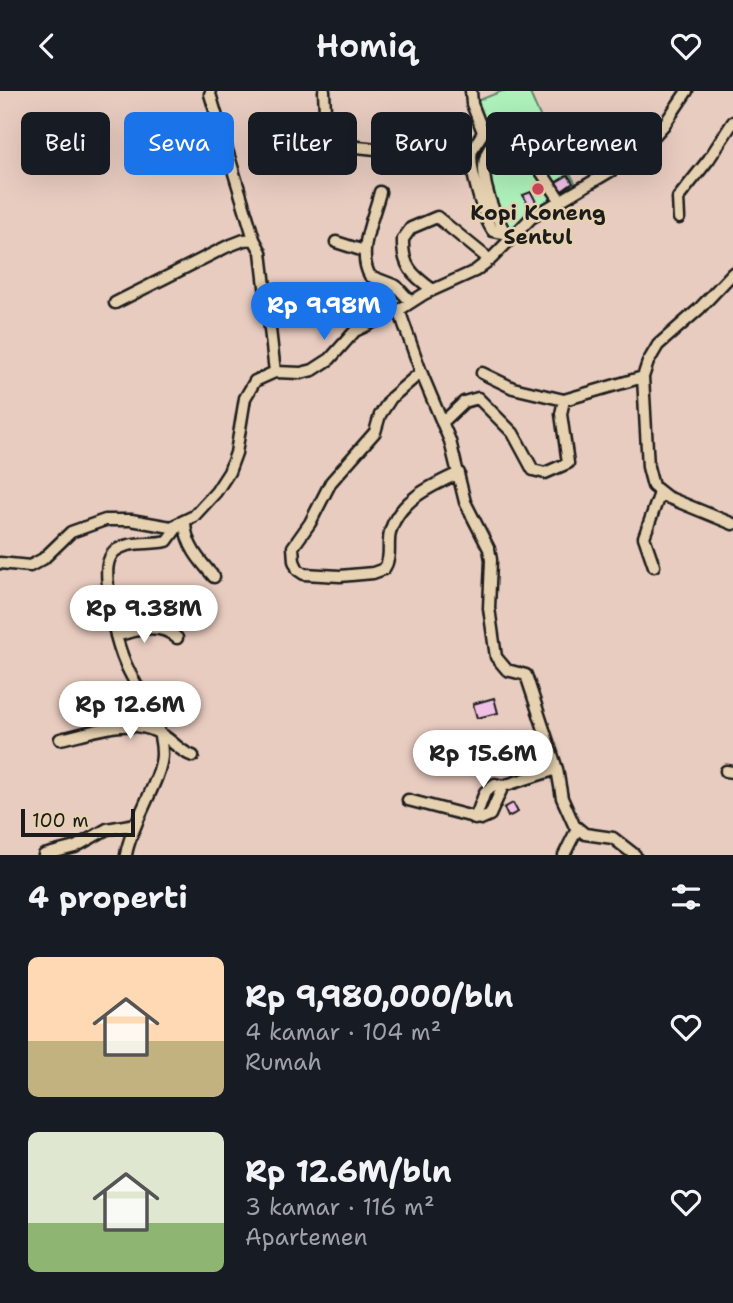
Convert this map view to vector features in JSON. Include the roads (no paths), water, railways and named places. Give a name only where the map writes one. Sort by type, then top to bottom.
[{"type":"street","points":[[324,91],[325,129],[332,143],[385,150],[420,150],[446,146],[473,149]]},
{"type":"street","points":[[471,91],[472,104],[483,132],[473,149],[473,166],[488,224],[493,231],[510,234]]},
{"type":"street","points":[[125,855],[162,759],[158,732],[146,698],[127,669],[116,636],[107,575],[109,558],[126,546],[167,541],[181,524],[206,505],[229,472],[236,453],[248,390],[260,377],[275,372],[301,373],[313,370],[330,359],[355,331],[475,271],[490,260],[510,234],[531,218],[636,156],[664,125],[687,91]]},
{"type":"street","points":[[210,94],[254,239],[261,252],[275,372]]},
{"type":"street","points":[[679,218],[676,205],[678,198],[709,159],[733,122]]},
{"type":"street","points":[[510,234],[494,213],[485,171],[485,157],[493,144],[503,137],[512,136],[520,140],[560,200]]},
{"type":"street","points":[[380,192],[365,251],[365,265],[370,276],[396,286],[411,302]]},
{"type":"street","points":[[433,290],[416,277],[402,258],[403,239],[411,228],[419,223],[437,217],[490,260]]},
{"type":"street","points":[[115,303],[226,247],[254,239]]},
{"type":"street","points":[[337,242],[365,251]]},
{"type":"street","points":[[733,273],[659,345],[648,362],[643,377],[648,467],[653,486],[660,493],[733,524]]},
{"type":"street","points":[[399,310],[442,422],[459,473],[465,502],[485,539],[491,560],[489,608],[496,657],[507,670],[526,675],[557,769],[562,798],[577,829],[585,834],[613,838],[635,855]]},
{"type":"street","points":[[421,372],[391,398],[380,415],[375,432],[331,482],[310,523],[293,547],[292,557],[298,570],[304,574],[340,576],[373,573],[384,569],[390,552],[390,533],[407,505],[419,493],[459,473]]},
{"type":"street","points":[[482,373],[513,389],[564,400],[643,377]]},
{"type":"street","points":[[442,422],[464,402],[478,398],[513,433],[528,465],[542,474],[568,463],[561,414],[564,400]]},
{"type":"street","points":[[654,566],[644,537],[660,493]]},
{"type":"street","points":[[0,563],[30,566],[43,559],[71,531],[106,520],[181,524]]},
{"type":"street","points":[[181,524],[195,554],[214,577]]},
{"type":"street","points":[[116,636],[159,627],[177,638]]},
{"type":"street","points":[[60,740],[126,725],[158,732],[184,753],[193,756]]},
{"type":"street","points":[[408,800],[475,819],[490,815],[503,786],[557,769]]},
{"type":"street","points":[[44,855],[75,848],[107,829],[136,824]]},
{"type":"street","points":[[564,855],[577,829]]},
{"type":"place","name":"Kopi Koneng Sentul","points":[[538,189]]}]
